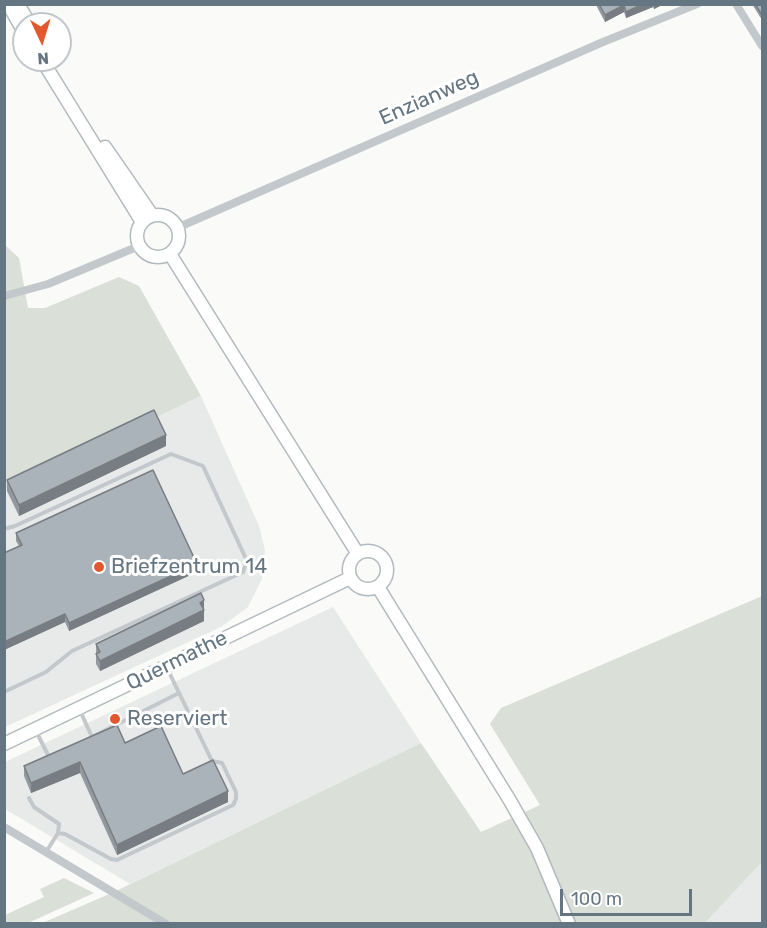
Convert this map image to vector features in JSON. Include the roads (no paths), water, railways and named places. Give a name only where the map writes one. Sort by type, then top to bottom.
[{"type":"main road","points":[[50,72],[147,219]]},
{"type":"main road","points":[[58,72],[147,219]]},
{"type":"main road","points":[[165,216],[171,219],[179,229],[179,243],[170,254],[159,258],[153,257],[142,251],[139,246],[137,234],[147,219],[165,216]]},
{"type":"main road","points":[[170,254],[358,554]]},
{"type":"main road","points":[[371,551],[382,557],[386,563],[386,576],[378,586],[366,590],[354,584],[350,578],[349,567],[358,554],[371,551]]},
{"type":"main road","name":"Quermathe","points":[[4,744],[350,578]]},
{"type":"main road","points":[[378,586],[509,798],[537,848],[569,924]]},
{"type":"street","name":"Enzianweg","points":[[179,229],[179,227],[603,42],[697,4]]},
{"type":"street","points":[[736,4],[762,46]]},
{"type":"street","points":[[4,296],[48,284],[139,246]]},
{"type":"street","points":[[4,827],[166,924]]},
{"type":"lane","points":[[4,529],[171,454],[203,466],[247,561],[243,572],[72,651],[46,672],[4,692]]},
{"type":"lane","points":[[58,833],[81,841],[111,859],[117,860],[233,805],[236,792],[222,763],[212,761],[166,667]]},
{"type":"lane","points":[[83,706],[82,715],[92,737],[179,693]]},
{"type":"lane","points":[[35,730],[49,757],[60,752]]},
{"type":"lane","points":[[29,798],[34,807],[59,824],[58,833],[46,852]]},
{"type":"place","name":"Briefzentrum 14","points":[[99,567]]},
{"type":"place","name":"Reserviert","points":[[115,719]]}]
